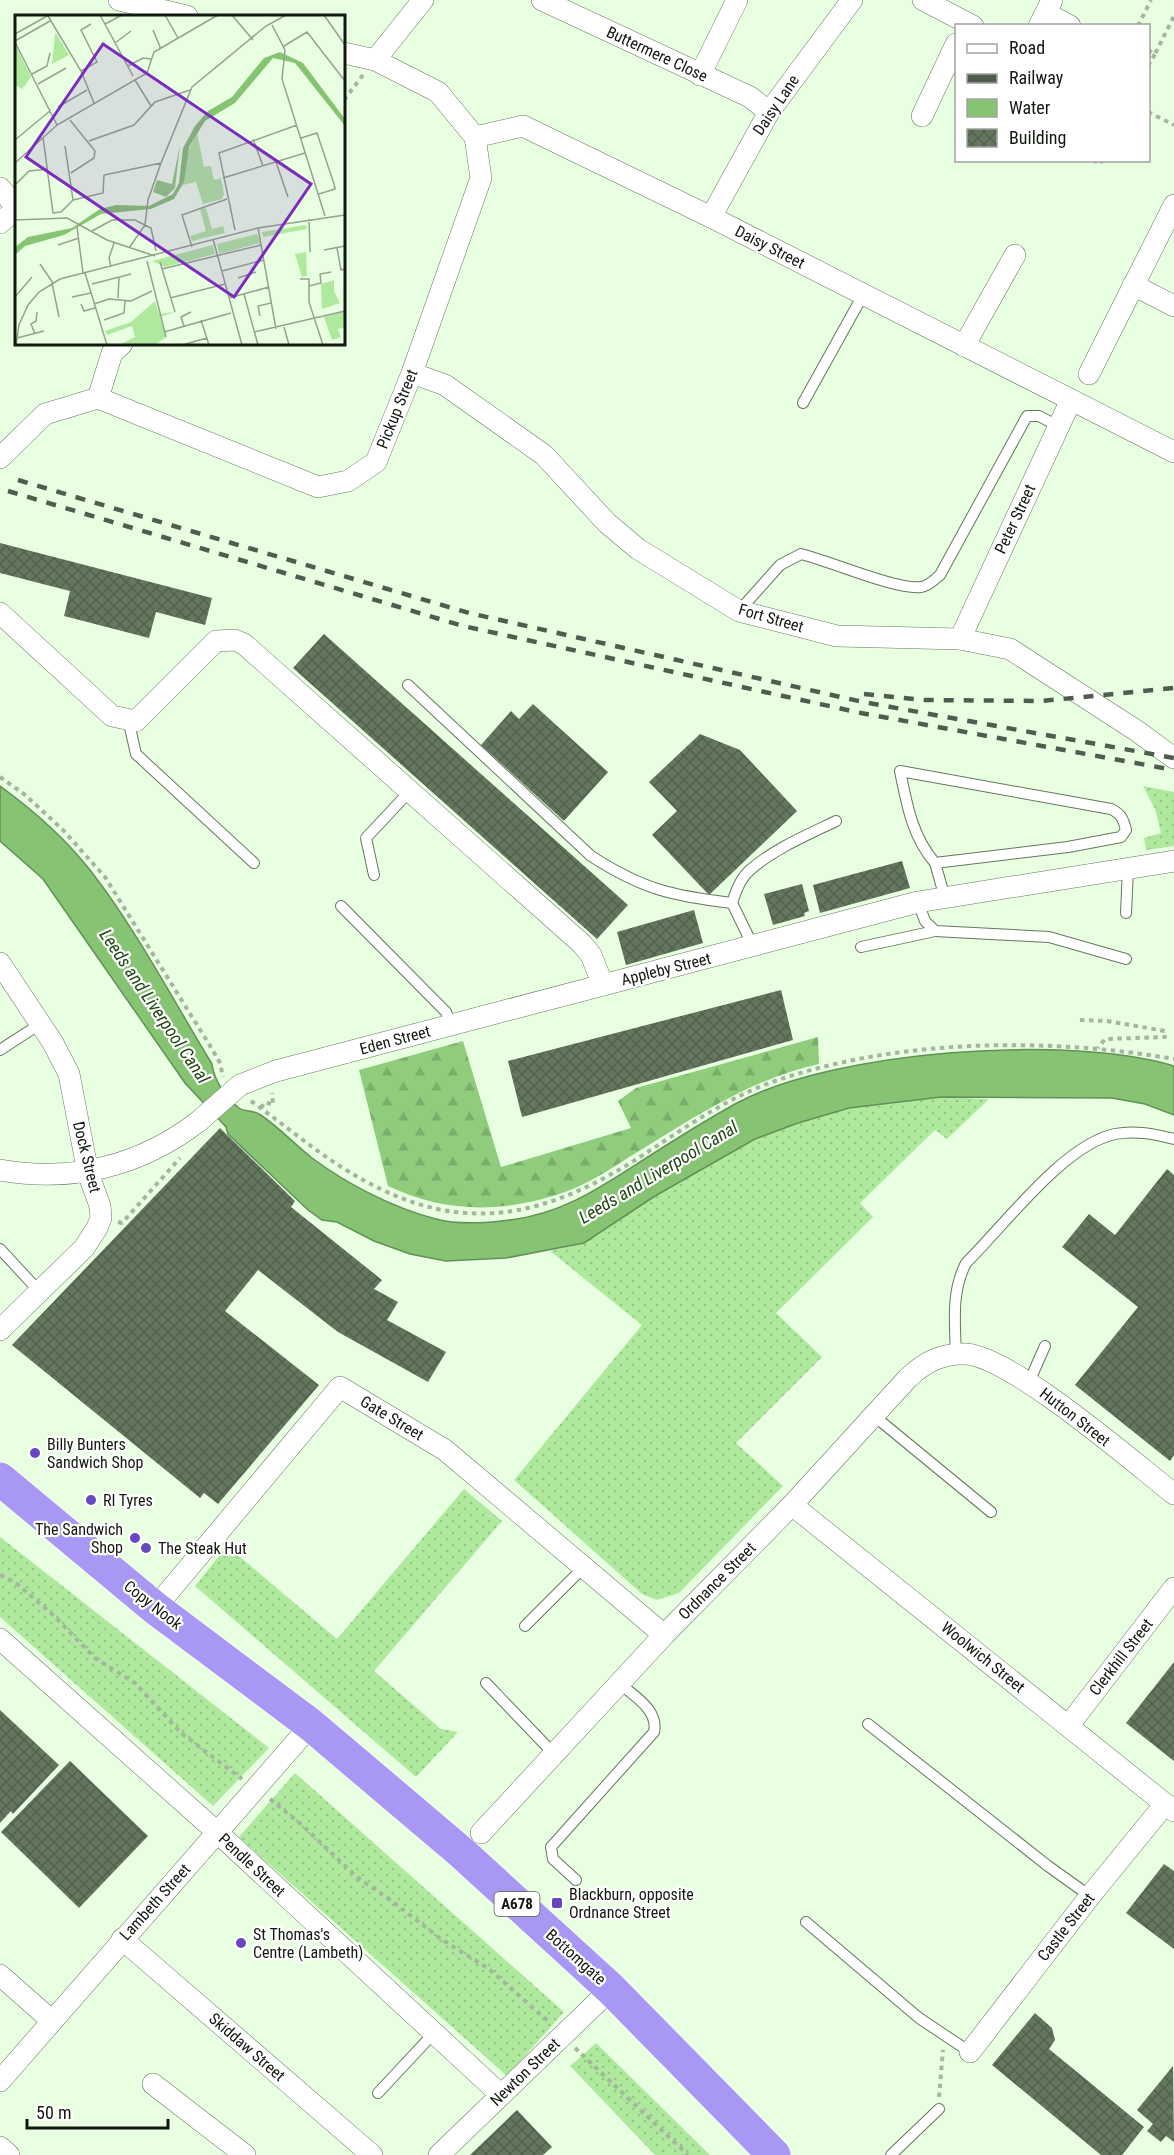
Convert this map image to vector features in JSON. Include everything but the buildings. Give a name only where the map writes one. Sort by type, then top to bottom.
[{"type":"highway","name":"Copy Nook","points":[[0,1479],[155,1608],[311,1725]]},
{"type":"highway","name":"Bottomgate","points":[[311,1725],[462,1853],[611,1989],[774,2155]]},
{"type":"street","points":[[118,0],[184,15]]},
{"type":"street","points":[[375,60],[423,0]]},
{"type":"street","points":[[700,75],[737,0]]},
{"type":"street","name":"Daisy Lane","points":[[711,217],[769,112],[852,0]]},
{"type":"street","points":[[923,0],[969,24]]},
{"type":"street","name":"Buttermere Close","points":[[551,2],[750,97],[769,112]]},
{"type":"street","points":[[1046,13],[1066,24]]},
{"type":"street","points":[[922,116],[955,48]]},
{"type":"street","points":[[345,53],[375,60],[438,92],[475,137]]},
{"type":"street","name":"Daisy Street","points":[[475,137],[523,126],[711,217],[1174,452]]},
{"type":"street","name":"Pickup Street","points":[[98,398],[318,487],[348,481],[376,462],[412,373],[482,178],[475,137]]},
{"type":"street","points":[[0,188],[15,207]]},
{"type":"street","points":[[1089,374],[1174,205]]},
{"type":"street","points":[[0,223],[15,209]]},
{"type":"street","points":[[964,346],[1015,255]]},
{"type":"street","points":[[1134,285],[1174,306]]},
{"type":"street","points":[[0,458],[45,414],[98,398],[112,353],[121,345]]},
{"type":"street","name":"Fort Street","points":[[412,373],[445,385],[544,455],[607,523],[638,549],[740,611],[837,636],[960,639],[1010,649],[1137,731],[1174,758]]},
{"type":"street","name":"Peter Street","points":[[960,639],[1071,400]]},
{"type":"street","points":[[0,613],[120,718]]},
{"type":"street","name":"Appleby Street","points":[[120,718],[136,721],[216,641],[235,640],[244,644],[582,944],[591,955],[603,985],[918,902],[1174,861]]},
{"type":"street","name":"Dock Street","points":[[0,963],[69,1074],[88,1173],[100,1206],[101,1218]]},
{"type":"street","name":"Eden Street","points":[[88,1173],[150,1152],[179,1136],[199,1121],[235,1087],[276,1071],[603,985]]},
{"type":"street","points":[[0,1170],[58,1176],[88,1173]]},
{"type":"street","points":[[0,1330],[88,1244],[101,1218]]},
{"type":"street","name":"Hutton Street","points":[[962,1355],[999,1366],[1029,1382],[1174,1494]]},
{"type":"street","name":"Ordnance Street","points":[[481,1833],[664,1635],[792,1505],[919,1368],[938,1358],[962,1355]]},
{"type":"street","name":"Gate Street","points":[[155,1608],[340,1387],[444,1450],[664,1635]]},
{"type":"street","name":"Woolwich Street","points":[[792,1505],[1170,1808]]},
{"type":"street","name":"Clerkhill Street","points":[[1069,1725],[1174,1588]]},
{"type":"street","name":"Pendle Street","points":[[0,1639],[218,1833],[501,2095]]},
{"type":"street","name":"Lambeth Street","points":[[0,2081],[311,1725]]},
{"type":"street","name":"Castle Street","points":[[970,2052],[1090,1896],[1170,1808]]},
{"type":"street","name":"Skiddaw Street","points":[[122,1939],[372,2155]]},
{"type":"street","points":[[0,1975],[52,2020]]},
{"type":"street","name":"Newton Street","points":[[439,2155],[611,1989]]},
{"type":"street","points":[[153,2084],[245,2155]]},
{"type":"street","points":[[0,2147],[9,2155]]},
{"type":"lane","points":[[803,403],[863,295]]},
{"type":"lane","points":[[740,611],[780,565],[801,554],[886,581],[922,587],[930,584],[940,574],[1027,416],[1039,416],[1058,426]]},
{"type":"lane","points":[[408,685],[591,856],[623,877],[648,888],[687,897],[732,903]]},
{"type":"lane","points":[[120,718],[136,754],[254,863]]},
{"type":"lane","points":[[935,863],[1100,841],[1121,837],[1126,830],[1121,814],[1111,809],[900,771],[910,819],[921,847],[935,863],[945,898]]},
{"type":"lane","points":[[374,875],[366,838],[410,791]]},
{"type":"lane","points":[[753,946],[732,903],[738,885],[749,871],[801,838],[836,821]]},
{"type":"lane","points":[[1126,913],[1128,868]]},
{"type":"lane","points":[[918,902],[926,921],[935,931]]},
{"type":"lane","points":[[341,906],[446,1012],[451,1025]]},
{"type":"lane","points":[[861,947],[935,931],[1049,937],[1126,958]]},
{"type":"lane","points":[[0,1050],[40,1024]]},
{"type":"lane","points":[[962,1355],[954,1308],[959,1276],[966,1263],[1061,1164],[1087,1145],[1113,1134],[1132,1131],[1174,1139]]},
{"type":"lane","points":[[0,1249],[39,1291]]},
{"type":"lane","points":[[1029,1382],[1045,1346]]},
{"type":"lane","points":[[873,1415],[991,1512]]},
{"type":"lane","points":[[525,1626],[584,1567]]},
{"type":"lane","points":[[486,1683],[554,1754]]},
{"type":"lane","points":[[576,1880],[553,1859],[552,1847],[654,1732],[656,1723],[653,1714],[619,1683]]},
{"type":"lane","points":[[868,1724],[1048,1866],[1090,1896]]},
{"type":"lane","points":[[806,1922],[919,2018],[970,2052]]},
{"type":"lane","points":[[378,2093],[434,2033]]},
{"type":"lane","points":[[891,2155],[939,2109]]},
{"type":"path","points":[[1139,24],[1151,0]]},
{"type":"path","points":[[1150,64],[1174,16]]},
{"type":"path","points":[[1150,51],[1155,54]]},
{"type":"path","points":[[345,99],[375,60]]},
{"type":"path","points":[[1150,113],[1174,125]]},
{"type":"path","points":[[0,777],[24,794],[63,830],[105,877],[235,1087],[314,1148],[372,1185],[411,1202],[449,1213],[483,1215],[516,1210],[577,1193],[699,1118],[772,1082],[857,1059],[971,1046],[1048,1045],[1098,1048],[1174,1059]]},
{"type":"path","points":[[1080,1020],[1107,1021],[1165,1031],[1165,1037],[1105,1039],[1098,1048]]},
{"type":"path","points":[[101,1218],[122,1223],[195,1142],[199,1121]]},
{"type":"path","points":[[0,1575],[16,1583],[52,1614],[95,1658],[135,1683],[181,1733],[302,1825],[358,1878],[441,1940],[489,1969],[547,2020],[561,2036],[688,2155]]},
{"type":"path","points":[[939,2109],[944,2035]]},
{"type":"shaded area","points":[[1143,786],[1174,792],[1174,846],[1146,850],[1144,838],[1161,833],[1155,809]]},
{"type":"shaded area","points":[[941,1097],[989,1099],[947,1139],[935,1130],[860,1203],[873,1217],[776,1313],[822,1357],[736,1443],[783,1486],[679,1593],[657,1600],[642,1594],[514,1480],[642,1325],[550,1251],[584,1243],[655,1196],[755,1139],[849,1108]]},
{"type":"shaded area","points":[[464,1489],[502,1521],[374,1671],[441,1729],[458,1732],[416,1777],[195,1586],[227,1546],[337,1639]]},
{"type":"shaded area","points":[[0,1537],[269,1748],[213,1806],[0,1617]]},
{"type":"shaded area","points":[[295,1773],[564,2012],[507,2076],[239,1837]]},
{"type":"shaded area","points":[[596,2043],[710,2155],[655,2155],[570,2066]]},
{"type":"green space","points":[[818,1037],[819,1064],[770,1079],[747,1089],[573,1189],[526,1203],[503,1206],[457,1206],[434,1202],[388,1186],[359,1070],[463,1041],[501,1167],[631,1128],[618,1101],[636,1088]]},
{"type":"water","name":"Leeds and Liverpool Canal","points":[[0,786],[59,836],[80,858],[107,893],[139,940],[212,1064],[221,1088],[234,1104],[241,1109],[259,1114],[312,1158],[355,1186],[387,1202],[436,1219],[482,1223],[529,1217],[546,1212],[594,1191],[735,1104],[778,1086],[830,1071],[889,1060],[952,1053],[1014,1050],[1074,1051],[1128,1056],[1174,1066],[1174,1115],[1145,1104],[1112,1098],[941,1097],[849,1108],[755,1139],[655,1196],[584,1243],[506,1258],[446,1261],[410,1254],[374,1241],[337,1222],[322,1220],[308,1210],[228,1134],[226,1127],[185,1083],[43,879],[0,841]]},
{"type":"railway","points":[[18,480],[469,613],[863,702],[1174,758]]},
{"type":"railway","points":[[8,491],[463,626],[861,713],[1174,770]]},
{"type":"railway","points":[[864,694],[925,700],[1042,701],[1174,688]]},
{"type":"place","name":"Billy Bunters Sandwich Shop","points":[[35,1453]]},
{"type":"place","name":"RI Tyres","points":[[91,1500]]},
{"type":"place","name":"The Sandwich Shop","points":[[135,1538]]},
{"type":"place","name":"The Steak Hut","points":[[146,1548]]},
{"type":"place","name":"Blackburn, opposite Ordnance Street","points":[[557,1903]]},
{"type":"place","name":"St Thomas's Centre (Lambeth)","points":[[241,1943]]}]
